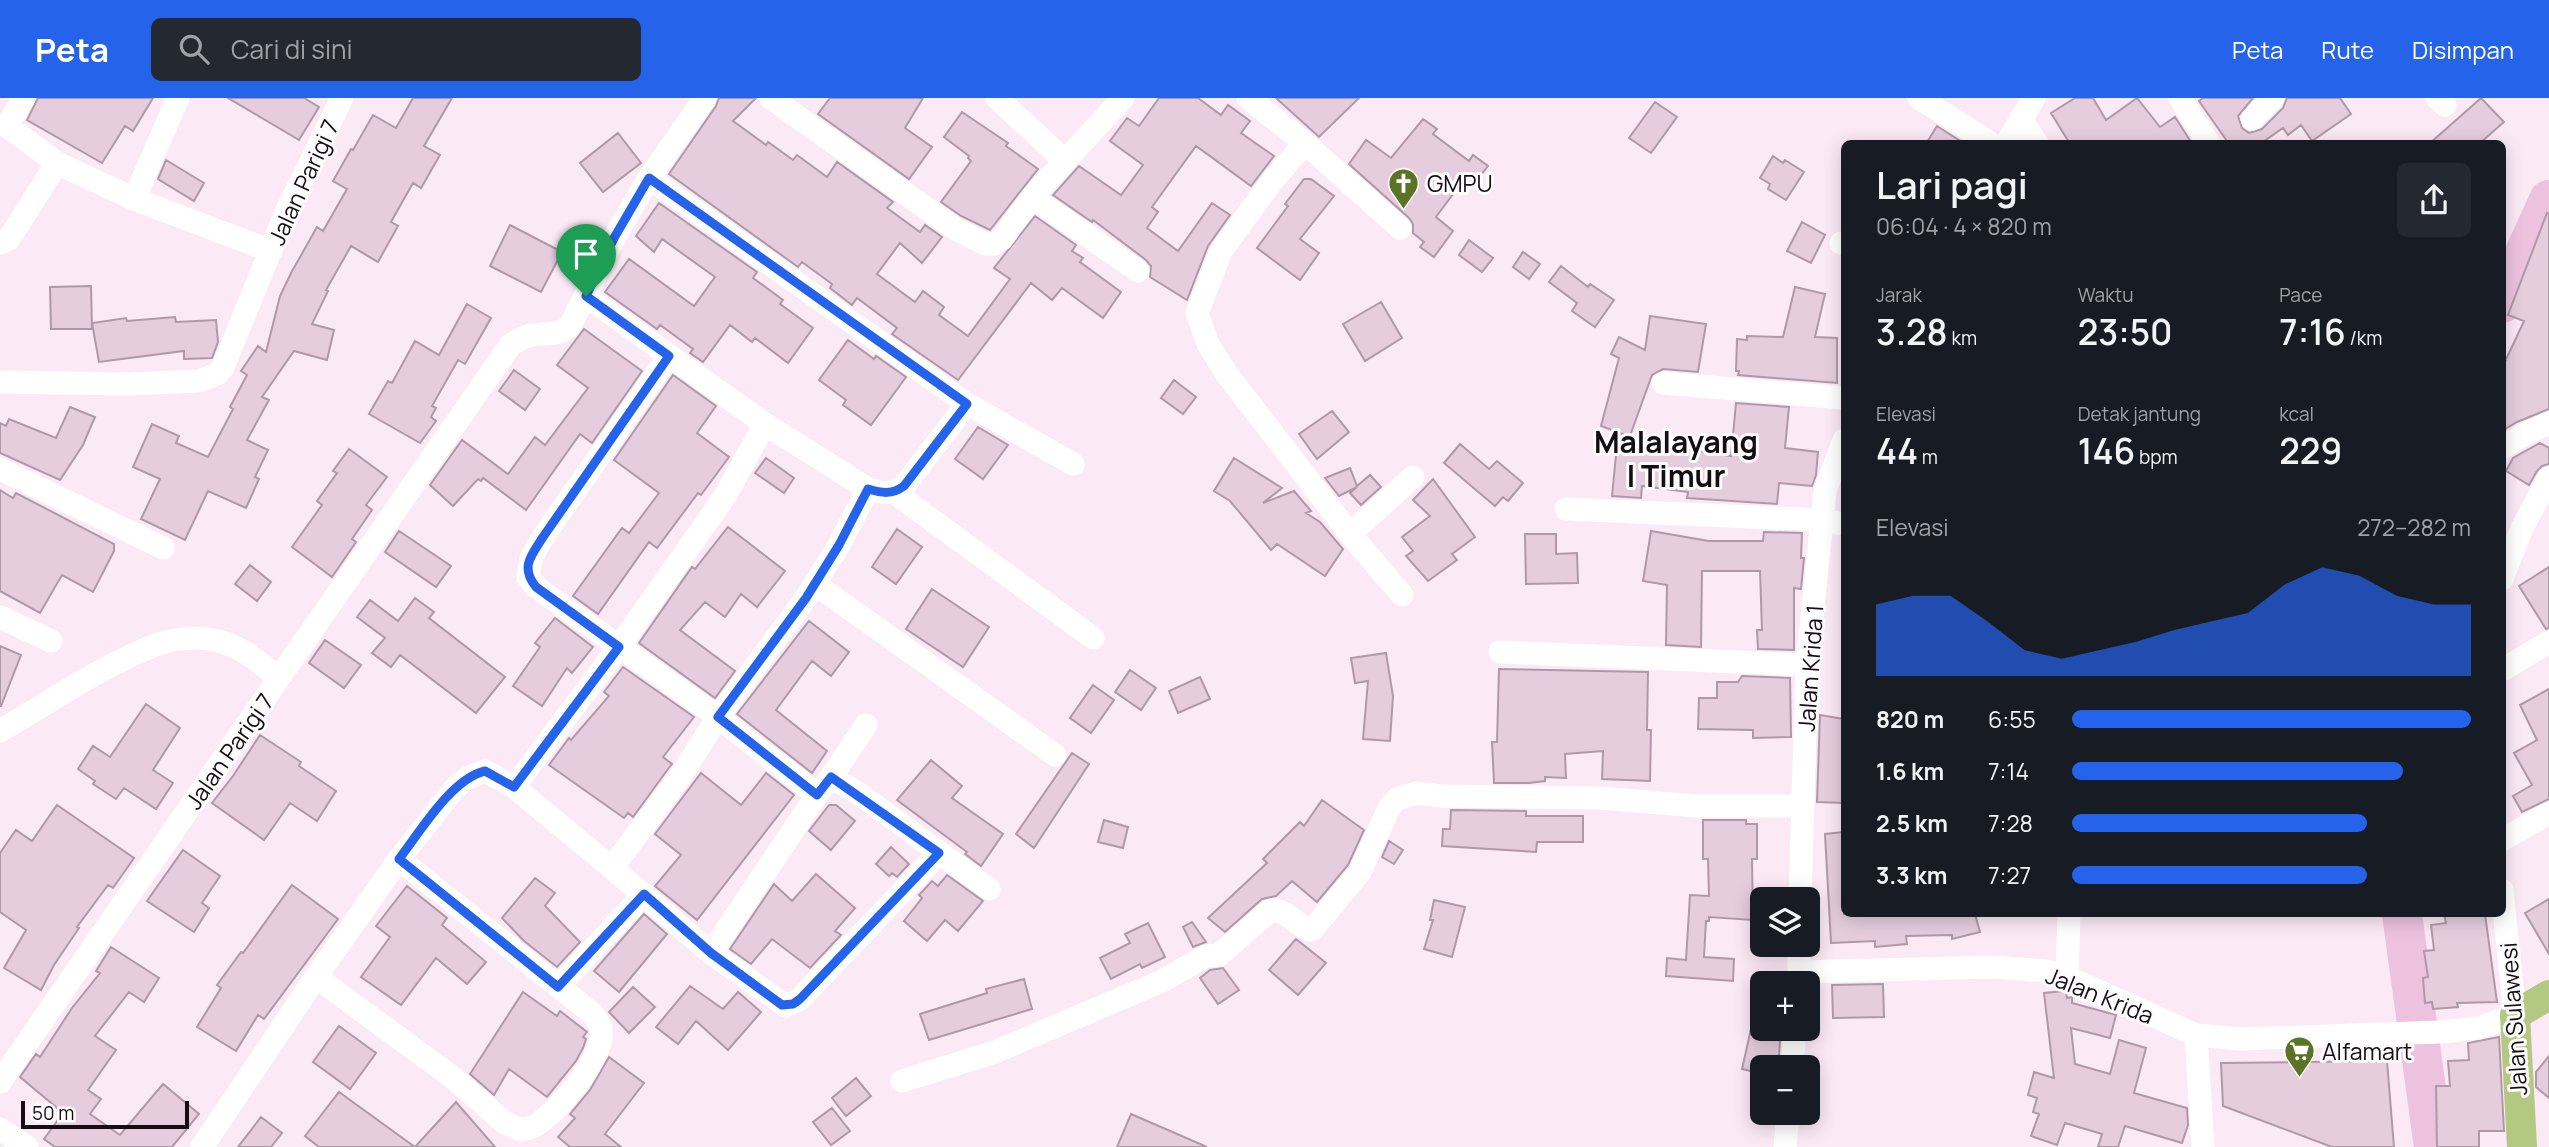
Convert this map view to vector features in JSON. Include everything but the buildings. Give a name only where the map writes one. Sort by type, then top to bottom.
[{"type":"main road","points":[[2515,1015],[2549,995]]},
{"type":"main road","name":"Jalan Sulawesi","points":[[2515,1015],[2522,1147]]},
{"type":"street","points":[[24,98],[3,123],[57,163],[134,199],[271,251]]},
{"type":"street","points":[[134,199],[178,98]]},
{"type":"street","name":"Jalan Parigi 7","points":[[0,382],[127,384],[199,381],[210,378],[223,367],[287,210],[342,98]]},
{"type":"street","points":[[279,678],[511,345],[528,335],[563,332],[570,326],[614,238],[649,178],[705,98]]},
{"type":"street","points":[[771,98],[975,240],[985,244],[994,244],[1002,239],[1032,197],[1123,98]]},
{"type":"street","points":[[998,98],[1065,161]]},
{"type":"street","points":[[1248,98],[1305,143],[1400,228]]},
{"type":"street","points":[[1919,98],[1986,140]]},
{"type":"street","points":[[2008,140],[2034,98]]},
{"type":"street","points":[[2180,98],[2206,140]]},
{"type":"street","points":[[2252,119],[2273,98]]},
{"type":"street","points":[[2021,118],[2035,140]]},
{"type":"street","points":[[1305,143],[1272,180],[1221,251],[1197,313],[1208,344],[1226,373],[1350,534],[1402,595]]},
{"type":"street","points":[[0,243],[9,239],[57,163]]},
{"type":"street","points":[[649,178],[967,404],[1073,464]]},
{"type":"street","points":[[1032,197],[1138,271]]},
{"type":"street","points":[[586,296],[765,424],[868,489],[895,493],[1093,638]]},
{"type":"street","points":[[669,356],[543,537],[527,568],[528,577],[536,587],[718,717],[817,795]]},
{"type":"street","points":[[1663,383],[1841,398]]},
{"type":"street","points":[[895,493],[904,486],[967,404]]},
{"type":"street","points":[[2506,446],[2549,423]]},
{"type":"street","points":[[514,787],[619,647],[725,496],[765,424]]},
{"type":"street","name":"Jalan Krida 1","points":[[1800,887],[1807,665],[1833,522],[1825,491],[1841,448]]},
{"type":"street","points":[[0,469],[163,548]]},
{"type":"street","points":[[1350,534],[1413,477]]},
{"type":"street","points":[[2506,569],[2522,528],[2548,481]]},
{"type":"street","points":[[612,868],[680,777],[718,717],[815,584],[868,489]]},
{"type":"street","points":[[1566,509],[1833,522]]},
{"type":"street","points":[[815,584],[1055,755]]},
{"type":"street","points":[[0,617],[51,641]]},
{"type":"street","name":"Jalan Parigi 7","points":[[0,731],[114,665],[158,645],[189,638],[207,639],[233,646],[279,678],[0,1082]]},
{"type":"street","points":[[2506,668],[2549,642]]},
{"type":"street","points":[[1500,652],[1807,665]]},
{"type":"street","points":[[711,953],[866,725]]},
{"type":"street","points":[[202,1147],[399,859],[454,788],[485,771],[514,787],[711,953],[782,1005],[793,1004],[939,853]]},
{"type":"street","points":[[831,777],[989,889]]},
{"type":"street","points":[[902,1081],[995,1052],[1162,981],[1206,956],[1219,955],[1270,910],[1282,911],[1303,928],[1312,929],[1360,872],[1389,808],[1397,799],[1416,793],[1441,796],[1600,798],[1697,806],[1802,806]]},
{"type":"street","points":[[2506,838],[2549,813]]},
{"type":"street","points":[[316,977],[452,1077],[504,1122],[520,1130],[535,1126],[559,1106],[581,1077],[600,1045],[602,1028],[594,1015],[399,859]]},
{"type":"street","points":[[558,987],[644,894]]},
{"type":"street","points":[[2067,977],[2069,917]]},
{"type":"street","name":"Jalan Sulawesi","points":[[2505,917],[2515,1015]]},
{"type":"street","name":"Jalan Krida","points":[[1820,977],[1992,967],[2032,969],[2067,977],[2196,1035],[2240,1039],[2440,1032],[2479,1028],[2515,1015]]},
{"type":"street","points":[[2196,1035],[2203,1147]]},
{"type":"street","points":[[1785,1147],[1787,1125]]},
{"type":"street","points":[[0,1129],[27,1147]]},
{"type":"waterway","points":[[2506,294],[2549,200]]},
{"type":"waterway","points":[[2402,917],[2434,1147]]},
{"type":"place","name":"GMPU","points":[[1404,210]]},
{"type":"place","name":"Alfamart","points":[[2299,1078]]},
{"type":"district","name":"Malalayang I Timur","points":[[1676,458]]},
{"type":"route","points":[[649,178],[967,404],[904,486],[895,493],[868,489],[839,545],[806,598],[718,717],[817,795],[831,777],[858,793],[939,853],[793,1004],[782,1005],[711,953],[644,894],[558,987],[399,859],[454,788],[468,778],[485,771],[514,787],[619,647],[536,587],[528,577],[527,568],[543,537],[669,356],[586,296],[614,238],[649,178]]}]
